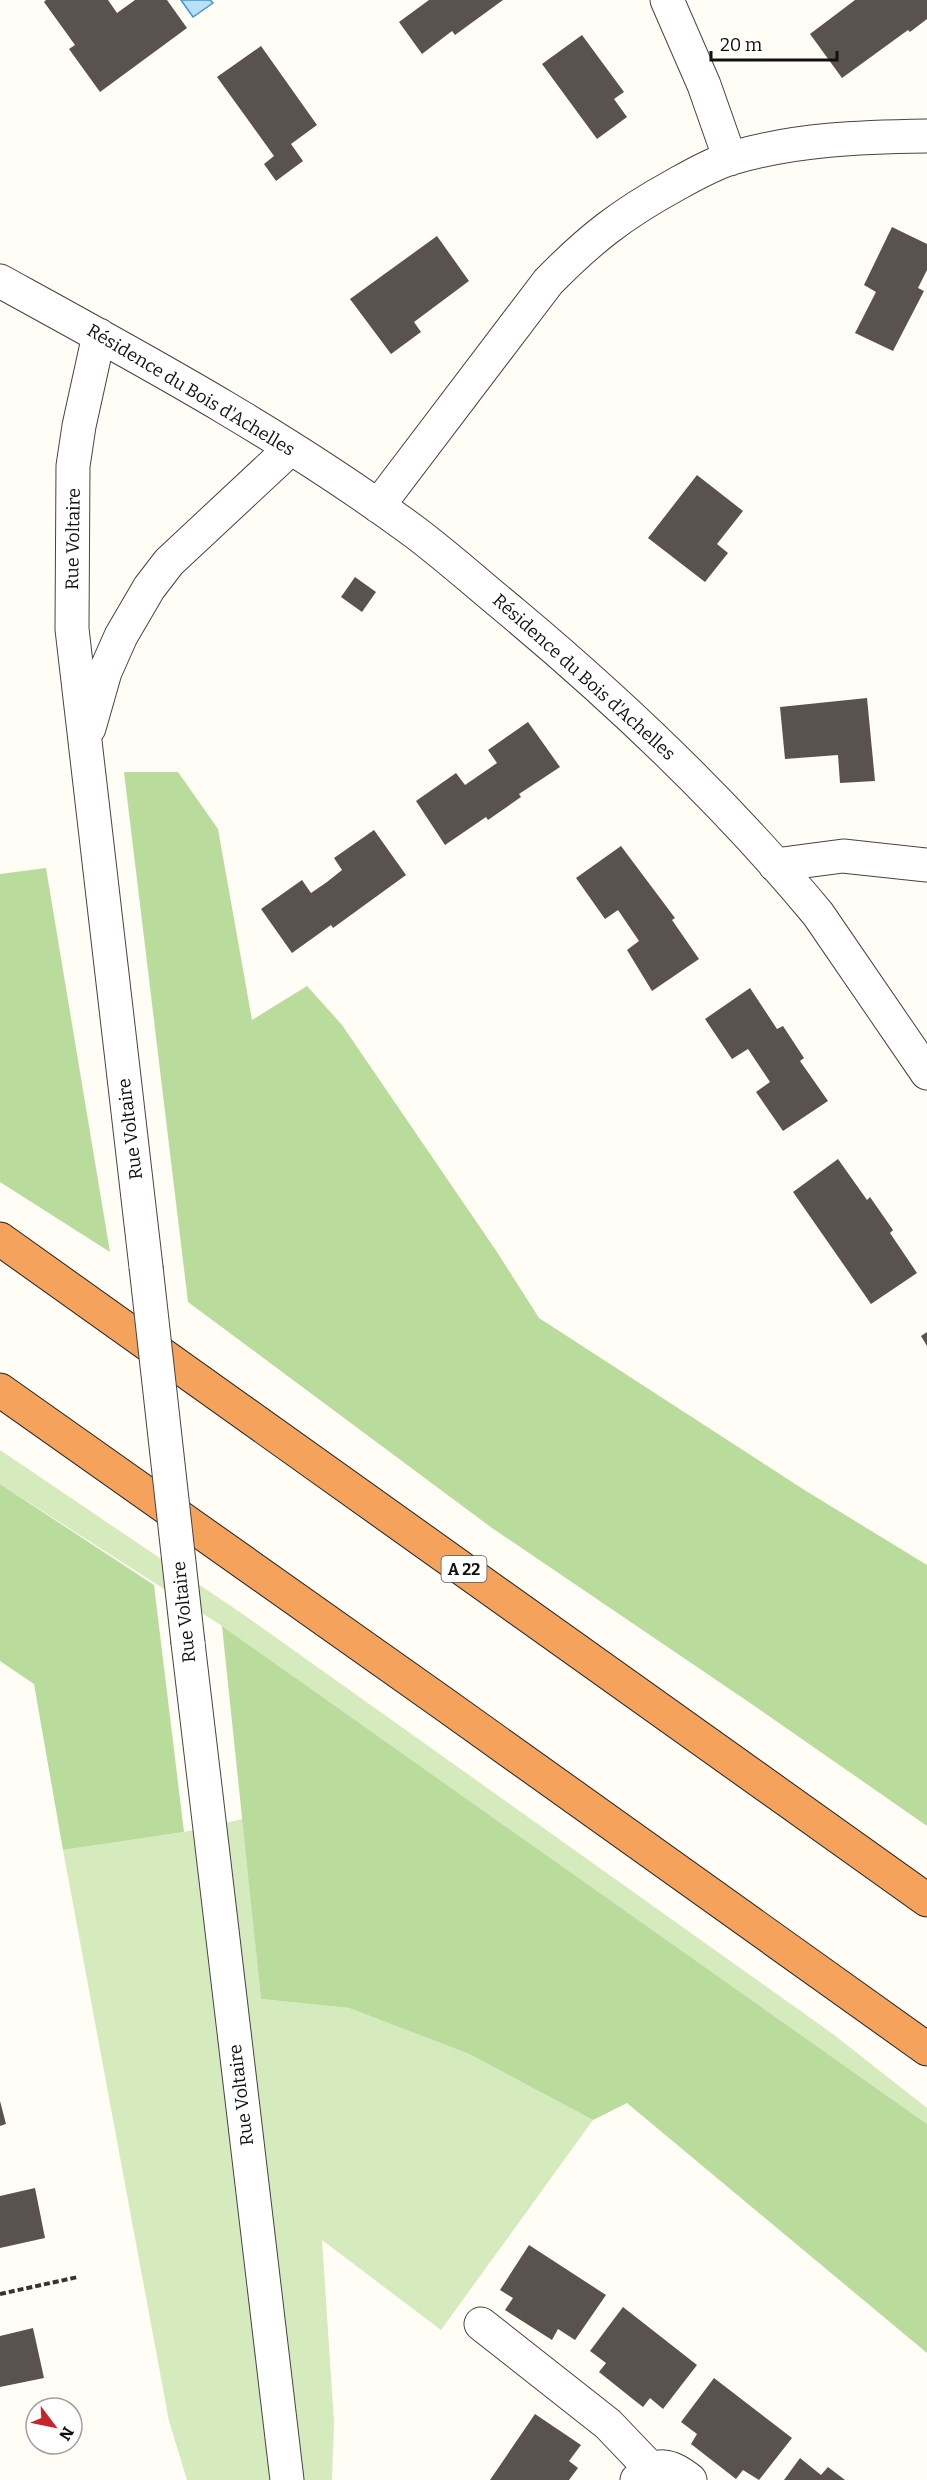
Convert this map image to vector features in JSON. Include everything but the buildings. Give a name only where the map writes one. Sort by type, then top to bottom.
[{"type":"highway","name":"A 22","points":[[0,1239],[927,1900]]},
{"type":"highway","points":[[0,1390],[435,1697],[927,2049]]},
{"type":"street","points":[[667,0],[704,85],[730,159]]},
{"type":"street","points":[[378,506],[548,282],[576,254],[628,212],[693,175],[730,159],[791,144],[856,138],[927,136]]},
{"type":"street","name":"Résidence du Bois d'Achelles","points":[[0,281],[195,389],[378,506],[453,563],[586,674],[683,766],[818,914],[927,1073]]},
{"type":"street","name":"Rue Voltaire","points":[[99,335],[79,426],[74,466],[72,629],[287,2480]]},
{"type":"street","name":"Rue Voltaire","points":[[85,744],[105,672],[120,636],[149,588],[169,562],[290,449]]},
{"type":"street","points":[[775,865],[843,856],[927,865]]},
{"type":"street","points":[[481,2324],[608,2424],[644,2474],[667,2466],[690,2480]]},
{"type":"path","points":[[0,2294],[78,2277]]},
{"type":"green space","points":[[124,772],[178,772],[218,829],[252,1020],[307,986],[342,1025],[497,1252],[539,1318],[806,1491],[927,1565],[927,1826],[492,1528],[188,1302]]},
{"type":"green space","points":[[46,868],[110,1252],[0,1182],[0,874]]},
{"type":"green space","points":[[0,1450],[247,1617],[833,2034],[927,2108],[927,2124],[222,1626],[0,1484]]},
{"type":"green space","points":[[0,1484],[154,1585],[184,1832],[63,1850],[34,1684],[0,1661]]},
{"type":"green space","points":[[222,1626],[927,2124],[927,2353],[627,2103],[593,2120],[469,2054],[349,2008],[261,1999]]},
{"type":"green space","points":[[243,1819],[261,1999],[349,2008],[469,2054],[593,2120],[441,2330],[322,2240],[334,2422],[332,2480],[187,2480],[169,2421],[63,1850],[184,1832]]},
{"type":"water","points":[[181,0],[210,0],[213,3],[193,17]]}]
